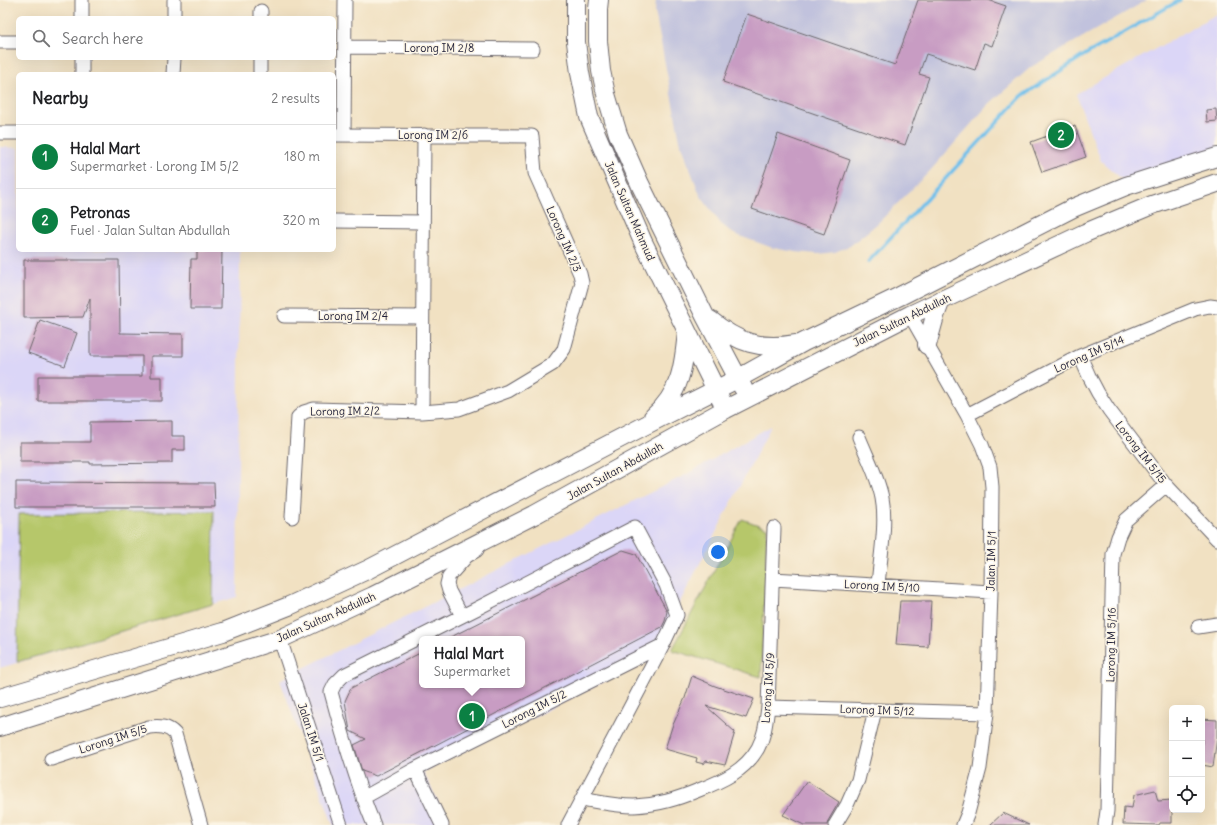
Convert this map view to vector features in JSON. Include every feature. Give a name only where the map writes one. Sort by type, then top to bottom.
[{"type":"main road","name":"Jalan Sultan Mahmud","points":[[576,0],[576,42],[580,74],[589,117],[643,242],[726,409]]},
{"type":"main road","name":"Jalan Sultan Mahmud","points":[[599,0],[598,41],[601,71],[618,134],[640,184],[705,316],[739,378],[748,398]]},
{"type":"main road","name":"Jalan Sultan Abdullah","points":[[0,698],[223,632],[289,606],[369,569],[739,378],[804,342],[900,296],[1073,208],[1126,186],[1217,157]]},
{"type":"main road","name":"Jalan Sultan Abdullah","points":[[0,727],[280,639],[373,596],[534,515],[726,409],[910,315],[1085,233],[1152,205],[1217,183]]},
{"type":"main road","points":[[927,345],[935,316],[942,300]]},
{"type":"main road","points":[[705,316],[730,335],[748,343],[763,346],[784,346],[804,342]]},
{"type":"main road","points":[[642,427],[666,404],[682,373],[687,330]]},
{"type":"street","points":[[82,0],[82,16]]},
{"type":"street","points":[[174,0],[174,16]]},
{"type":"street","points":[[339,135],[345,0]]},
{"type":"street","points":[[0,42],[16,42]]},
{"type":"street","name":"Lorong IM 2/8","points":[[344,48],[533,49]]},
{"type":"street","points":[[82,60],[82,72]]},
{"type":"street","points":[[173,72],[174,60]]},
{"type":"street","points":[[260,60],[260,72]]},
{"type":"street","points":[[0,133],[16,133]]},
{"type":"street","name":"Lorong IM 2/6","points":[[339,135],[532,136]]},
{"type":"street","points":[[422,412],[424,135]]},
{"type":"street","name":"Lorong IM 2/3","points":[[422,412],[459,409],[508,391],[553,364],[564,349],[582,283],[580,274],[535,174],[532,136]]},
{"type":"street","points":[[336,221],[423,222]]},
{"type":"street","name":"Lorong IM 5/14","points":[[967,415],[1080,356],[1195,309],[1210,306],[1217,307]]},
{"type":"street","name":"Jalan IM 5/1","points":[[910,315],[967,415],[982,445],[990,467],[992,487],[991,592],[987,713],[980,768],[968,813],[963,825]]},
{"type":"street","name":"Lorong IM 2/4","points":[[284,316],[422,317]]},
{"type":"street","name":"Lorong IM 5/15","points":[[1080,356],[1098,393],[1109,410],[1166,484],[1217,540]]},
{"type":"street","name":"Lorong IM 2/2","points":[[292,517],[298,417],[301,414],[314,409],[422,412]]},
{"type":"street","points":[[859,437],[878,482],[882,499],[884,517],[878,586]]},
{"type":"street","name":"Lorong IM 5/16","points":[[1105,825],[1107,811],[1113,554],[1118,537],[1126,520],[1166,484]]},
{"type":"street","points":[[462,616],[449,591],[447,584],[449,576],[467,556],[534,515]]},
{"type":"street","points":[[422,636],[636,527],[666,585],[677,615],[663,645],[568,825]]},
{"type":"street","name":"Lorong IM 5/9","points":[[582,799],[615,805],[633,806],[673,800],[722,781],[737,772],[748,762],[757,749],[764,734],[768,707],[774,528]]},
{"type":"street","name":"Lorong IM 5/10","points":[[773,579],[991,592]]},
{"type":"street","points":[[1198,627],[1217,624]]},
{"type":"street","points":[[374,825],[344,742],[331,692],[335,684],[344,675],[419,638]]},
{"type":"street","name":"Jalan IM 5/1","points":[[280,639],[341,825]]},
{"type":"street","name":"Lorong IM 5/2","points":[[363,798],[415,769],[663,645]]},
{"type":"street","name":"Lorong IM 5/12","points":[[768,707],[987,713]]},
{"type":"street","points":[[835,825],[847,805],[858,780],[875,710]]},
{"type":"street","name":"Lorong IM 5/5","points":[[51,759],[150,727],[161,726],[171,730],[175,734],[201,825]]},
{"type":"street","points":[[415,769],[442,825]]},
{"type":"shaded area","points":[[656,0],[1147,0],[1031,67],[988,105],[929,172],[878,223],[851,245],[835,252],[818,254],[773,248],[734,234],[721,224],[700,195],[681,145],[655,12]]},
{"type":"shaded area","points":[[1217,14],[1217,153],[1122,179],[1101,161],[1076,94]]},
{"type":"shaded area","points":[[0,147],[16,148],[16,252],[240,252],[237,597],[0,668]]},
{"type":"shaded area","points":[[771,426],[651,658],[423,772],[450,825],[333,825],[280,680],[687,474]]},
{"type":"green space","points":[[214,511],[213,604],[17,662],[19,514]]},
{"type":"green space","points":[[742,519],[767,528],[761,677],[672,650]]},
{"type":"building","points":[[918,0],[988,0],[1006,6],[992,46],[984,43],[975,70],[926,54],[919,74],[929,77],[905,145],[723,82],[747,14],[895,65]]},
{"type":"building","points":[[1216,109],[1217,121],[1207,122],[1206,110]]},
{"type":"building","points":[[1075,126],[1086,157],[1042,172],[1031,142]]},
{"type":"building","points":[[778,134],[850,160],[824,234],[752,209]]},
{"type":"building","points":[[197,252],[222,252],[221,309],[190,309],[191,259],[197,259]]},
{"type":"building","points":[[24,260],[119,260],[120,333],[183,334],[183,356],[151,356],[151,377],[162,377],[162,401],[38,401],[38,376],[142,376],[142,356],[90,356],[90,298],[83,317],[24,318]]},
{"type":"building","points":[[40,320],[77,333],[65,366],[28,353]]},
{"type":"building","points":[[172,421],[172,436],[185,436],[185,450],[172,450],[172,463],[90,464],[90,462],[20,462],[20,442],[90,442],[90,422]]},
{"type":"building","points":[[16,482],[214,483],[215,507],[16,507]]},
{"type":"building","points":[[623,550],[636,554],[667,611],[662,627],[376,776],[362,771],[354,745],[366,739],[350,731],[345,701],[351,688],[419,654],[419,688],[525,688],[525,636],[453,636]]},
{"type":"building","points":[[900,601],[931,601],[928,647],[896,645]]},
{"type":"building","points":[[692,676],[715,686],[754,699],[746,718],[706,706],[735,732],[725,765],[706,761],[704,764],[696,762],[697,758],[665,749]]},
{"type":"building","points":[[1205,719],[1217,720],[1217,737],[1213,767],[1205,766]]},
{"type":"building","points":[[807,781],[839,802],[827,825],[804,825],[783,815]]},
{"type":"building","points":[[1155,790],[1158,801],[1169,800],[1169,813],[1172,813],[1172,823],[1160,823],[1159,825],[1123,824],[1124,807],[1132,808],[1134,795]]},
{"type":"building","points":[[1003,813],[1029,825],[990,825]]},
{"type":"waterway","points":[[868,262],[1022,96],[1083,56],[1180,0]]},
{"type":"place","name":"Petronas","points":[[1061,135]]},
{"type":"place","name":"Halal Mart","points":[[472,716]]}]
